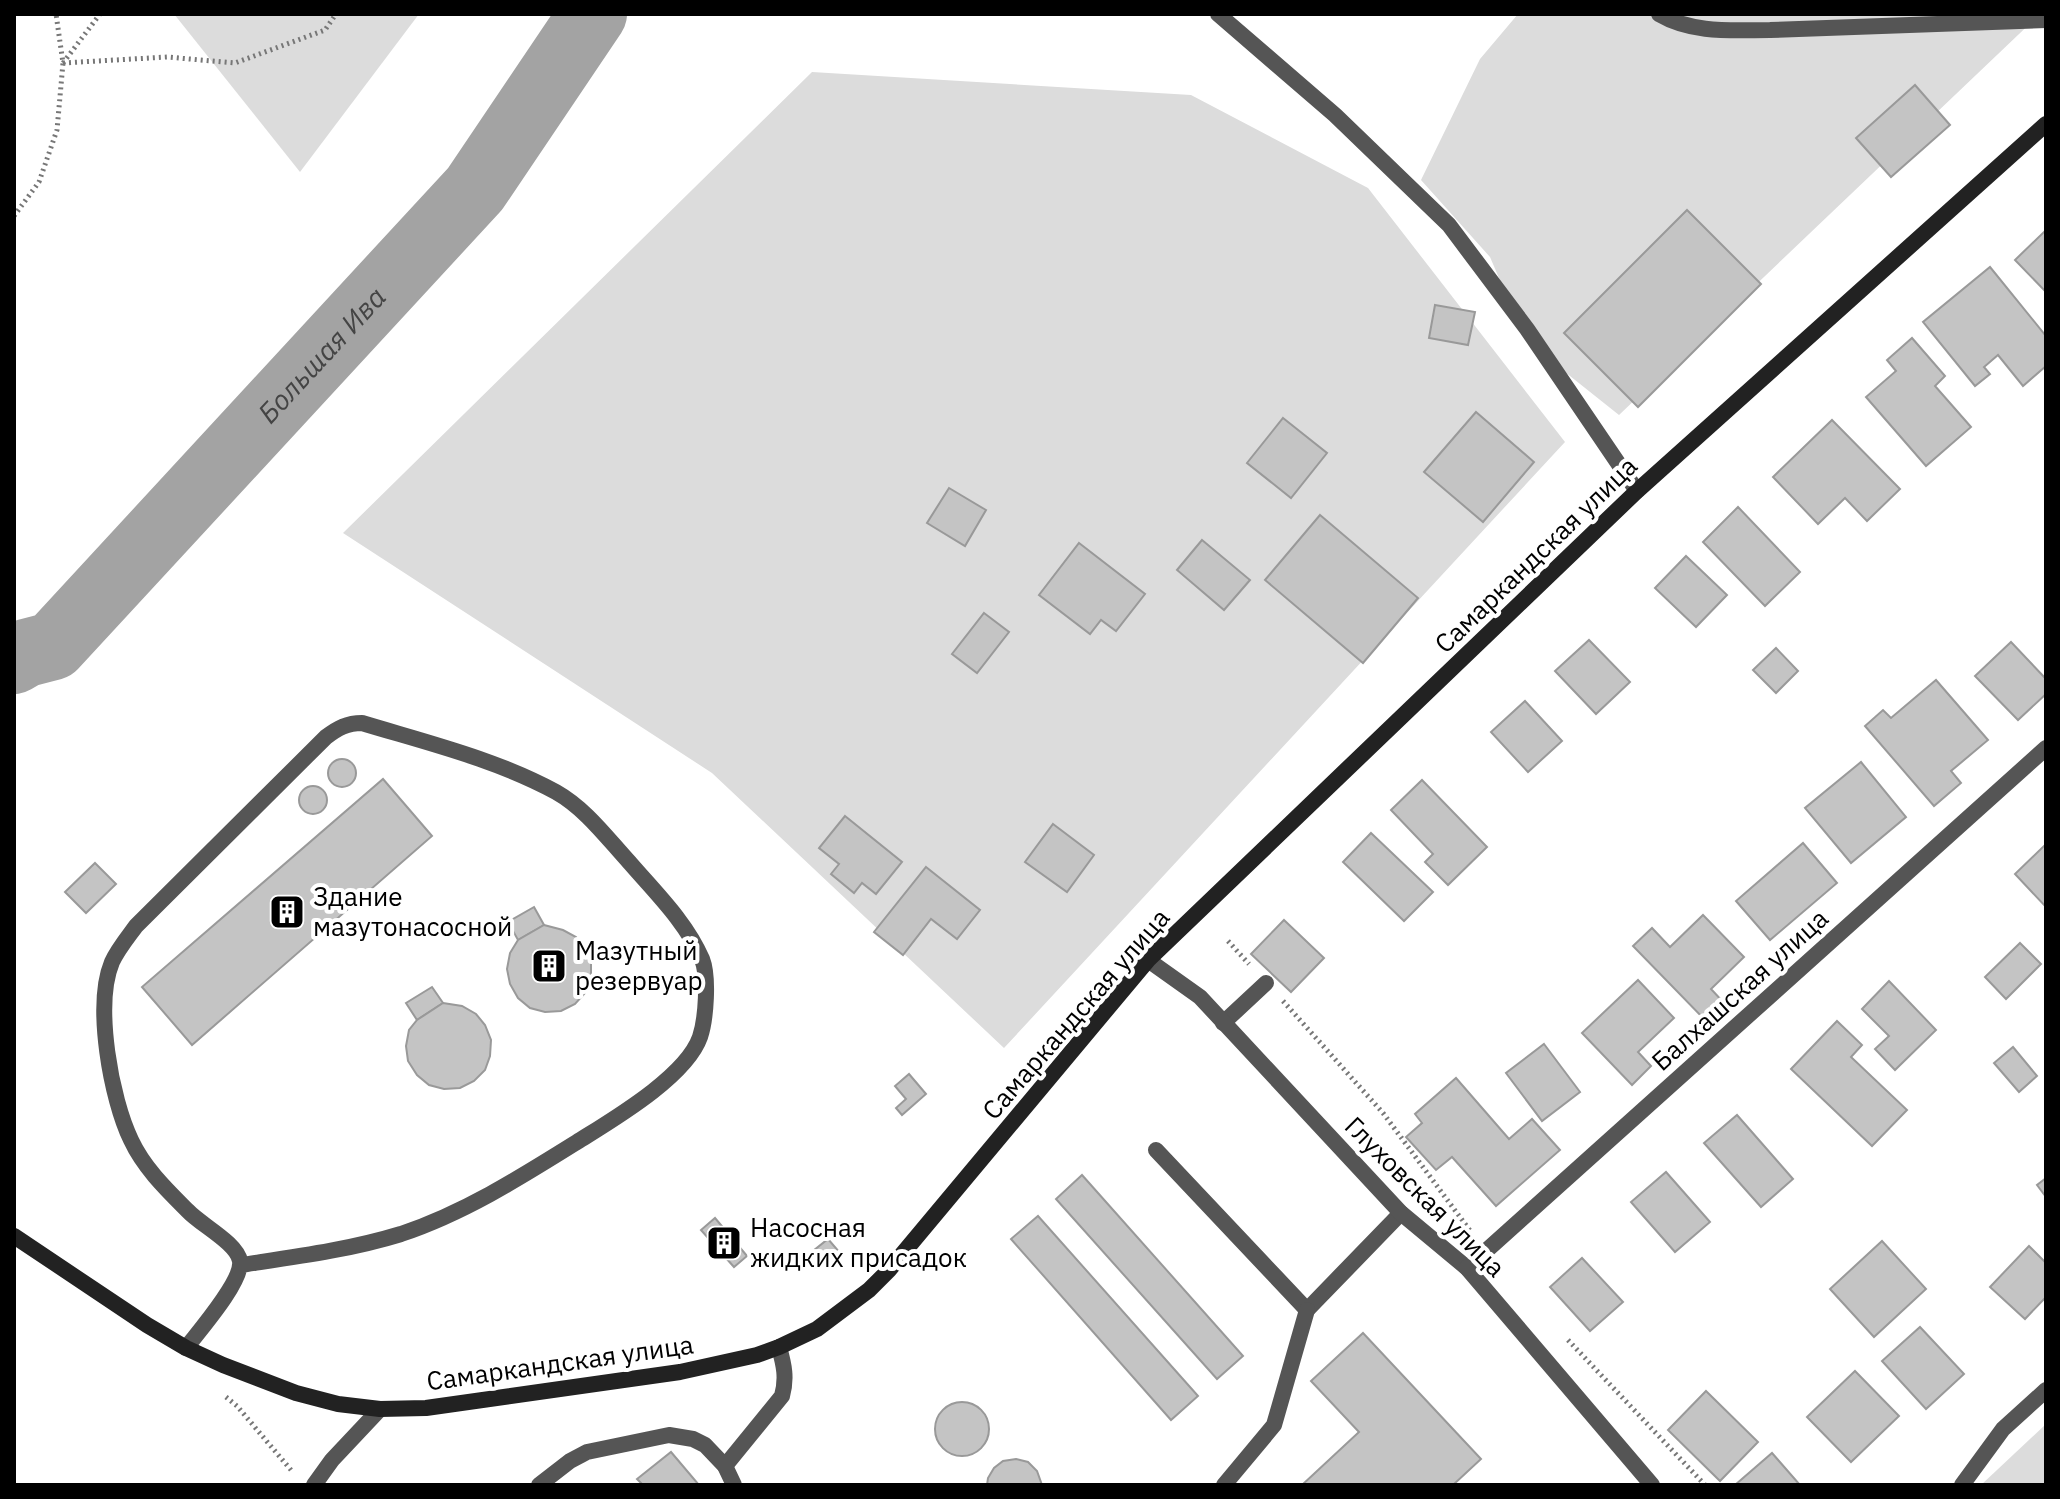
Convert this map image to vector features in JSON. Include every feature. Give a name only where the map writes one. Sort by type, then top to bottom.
[{"type":"street","points":[[1218,14],[1335,115],[1449,225],[1527,329],[1637,491]]},
{"type":"street","points":[[1659,14],[1682,24],[1725,30],[2046,20]]},
{"type":"street","name":"Самаркандская улица","points":[[14,1236],[186,1348],[296,1393],[338,1404],[380,1409],[426,1408],[680,1372],[779,1347],[817,1329],[869,1290],[889,1270],[1148,960],[1637,491],[2046,124]]},
{"type":"street","points":[[186,1348],[232,1287],[241,1265],[233,1248],[192,1215],[159,1181],[142,1160],[126,1128],[113,1084],[104,1021],[110,971],[122,944],[136,926],[314,748],[342,726],[351,723],[362,723],[482,759],[558,794],[585,813],[678,917],[703,962],[707,985],[700,1037],[685,1061],[631,1109],[516,1180],[445,1217],[401,1234],[351,1247],[241,1265]]},
{"type":"street","name":"Балхашская улица","points":[[1467,1268],[2046,748]]},
{"type":"street","name":"Глуховская улица","points":[[1148,960],[1200,997],[1401,1213],[1467,1268],[1652,1485]]},
{"type":"street","points":[[1223,1023],[1266,983]]},
{"type":"street","points":[[1156,1150],[1307,1310]]},
{"type":"street","points":[[1224,1485],[1274,1425],[1307,1310],[1401,1213]]},
{"type":"street","points":[[725,1466],[782,1396],[786,1383],[779,1347]]},
{"type":"street","points":[[1962,1485],[2003,1429],[2046,1390]]},
{"type":"street","points":[[314,1485],[332,1460],[380,1409]]},
{"type":"street","points":[[539,1485],[587,1452],[669,1435],[682,1436],[705,1445],[725,1466],[734,1485]]},
{"type":"path","points":[[14,216],[39,182],[57,130],[63,63],[56,14]]},
{"type":"path","points":[[63,63],[100,14]]},
{"type":"path","points":[[63,63],[167,57],[235,63],[325,30],[336,14]]},
{"type":"path","points":[[1228,941],[1383,1113],[1485,1251]]},
{"type":"path","points":[[1558,1329],[1705,1485]]},
{"type":"path","points":[[224,1396],[237,1406],[294,1474]]},
{"type":"shaded area","points":[[174,14],[419,14],[300,172]]},
{"type":"shaded area","points":[[1518,14],[2040,14],[1619,415],[1526,341],[1490,257],[1421,180],[1480,59]]},
{"type":"shaded area","points":[[812,72],[1191,95],[1368,188],[1565,442],[1004,1048],[712,773],[343,533]]},
{"type":"shaded area","points":[[2046,1424],[2046,1485],[1981,1485]]},
{"type":"building","points":[[1915,85],[1950,125],[1891,177],[1856,138]]},
{"type":"building","points":[[1687,210],[1761,284],[1638,407],[1564,333]]},
{"type":"building","points":[[2046,230],[2046,292],[2015,260]]},
{"type":"building","points":[[1990,267],[2046,336],[2046,366],[2023,386],[1998,355],[1984,367],[1990,374],[1975,386],[1923,322]]},
{"type":"building","points":[[1435,305],[1475,312],[1468,345],[1429,338]]},
{"type":"building","points":[[1912,338],[1945,376],[1935,386],[1971,427],[1926,466],[1866,397],[1896,371],[1887,360]]},
{"type":"building","points":[[1476,412],[1534,462],[1483,522],[1424,472]]},
{"type":"building","points":[[1283,418],[1327,453],[1291,498],[1247,463]]},
{"type":"building","points":[[1832,420],[1900,489],[1867,521],[1845,498],[1818,524],[1773,477]]},
{"type":"building","points":[[949,488],[986,510],[965,546],[927,523]]},
{"type":"building","points":[[1738,507],[1800,572],[1765,606],[1703,542]]},
{"type":"building","points":[[1320,515],[1418,598],[1363,663],[1265,580]]},
{"type":"building","points":[[1202,540],[1250,580],[1224,610],[1177,570]]},
{"type":"building","points":[[1079,543],[1145,594],[1116,631],[1101,620],[1090,634],[1039,595]]},
{"type":"building","points":[[1686,556],[1727,595],[1696,627],[1655,588]]},
{"type":"building","points":[[984,613],[1009,632],[977,673],[952,654]]},
{"type":"building","points":[[1589,640],[1630,682],[1596,714],[1555,671]]},
{"type":"building","points":[[2011,642],[2046,679],[2046,694],[2018,720],[1975,676]]},
{"type":"building","points":[[1776,648],[1798,671],[1776,693],[1753,670]]},
{"type":"building","points":[[1936,680],[1988,740],[1951,771],[1961,783],[1934,806],[1865,726],[1883,710],[1891,718]]},
{"type":"building","points":[[1525,701],[1562,741],[1528,772],[1491,732]]},
{"type":"building","points":[[342,759],[352,763],[356,773],[352,783],[342,787],[332,783],[328,773],[332,763]]},
{"type":"building","points":[[1861,762],[1906,817],[1851,863],[1805,808]]},
{"type":"building","name":"Здание мазутонасосной","points":[[383,779],[432,836],[192,1045],[142,987]]},
{"type":"building","points":[[1422,780],[1487,847],[1448,885],[1425,862],[1433,854],[1391,810]]},
{"type":"building","points":[[313,786],[323,790],[327,800],[323,810],[313,814],[303,810],[299,800],[303,790]]},
{"type":"building","points":[[845,816],[902,862],[876,894],[862,883],[854,893],[831,874],[839,864],[819,848]]},
{"type":"building","points":[[1053,824],[1094,855],[1067,892],[1025,862]]},
{"type":"building","points":[[1371,833],[1433,892],[1404,921],[1343,862]]},
{"type":"building","points":[[1803,843],[1837,883],[1770,940],[1736,901]]},
{"type":"building","points":[[2046,844],[2046,907],[2015,874]]},
{"type":"building","points":[[95,863],[116,884],[86,913],[65,892]]},
{"type":"building","points":[[926,867],[980,910],[957,939],[931,919],[903,955],[874,932]]},
{"type":"building","points":[[534,907],[544,925],[518,940],[508,922]]},
{"type":"building","points":[[1703,915],[1744,957],[1711,989],[1725,1004],[1707,1022],[1633,946],[1652,928],[1670,947]]},
{"type":"building","points":[[1284,920],[1324,958],[1291,992],[1251,954]]},
{"type":"building","name":"Мазутный резервуар","points":[[544,925],[576,937],[586,949],[591,963],[591,979],[585,993],[575,1004],[561,1011],[545,1012],[530,1008],[518,998],[510,984],[507,969],[510,953],[518,940]]},
{"type":"building","points":[[2020,943],[2041,964],[2006,999],[1985,977]]},
{"type":"building","points":[[1638,980],[1674,1018],[1638,1052],[1651,1066],[1632,1085],[1582,1033]]},
{"type":"building","points":[[1889,981],[1936,1030],[1895,1070],[1875,1049],[1889,1036],[1862,1009]]},
{"type":"building","points":[[432,987],[443,1003],[417,1020],[406,1003]]},
{"type":"building","points":[[443,1003],[462,1006],[476,1014],[491,1040],[485,1070],[474,1081],[460,1088],[444,1089],[429,1085],[417,1075],[408,1061],[406,1046],[409,1030],[417,1020]]},
{"type":"building","points":[[1837,1021],[1862,1045],[1851,1057],[1907,1110],[1872,1146],[1791,1069]]},
{"type":"building","points":[[1544,1044],[1580,1092],[1542,1121],[1506,1073]]},
{"type":"building","points":[[2013,1047],[2037,1076],[2019,1092],[1994,1063]]},
{"type":"building","points":[[909,1074],[926,1094],[902,1115],[896,1108],[906,1099],[895,1086]]},
{"type":"building","points":[[1456,1078],[1509,1139],[1532,1119],[1560,1150],[1496,1206],[1452,1157],[1436,1170],[1406,1137],[1422,1123],[1415,1114]]},
{"type":"building","points":[[1737,1115],[1793,1179],[1761,1207],[1704,1143]]},
{"type":"building","points":[[1666,1172],[1710,1222],[1675,1252],[1631,1202]]},
{"type":"building","points":[[1082,1175],[1243,1356],[1217,1379],[1056,1199]]},
{"type":"building","points":[[2046,1178],[2046,1197],[2037,1185]]},
{"type":"building","points":[[1038,1216],[1198,1396],[1171,1420],[1011,1239]]},
{"type":"building","name":"Насосная жидких присадок","points":[[715,1218],[747,1256],[734,1267],[701,1230]]},
{"type":"building","points":[[828,1239],[841,1254],[826,1266],[813,1251]]},
{"type":"building","points":[[1882,1241],[1926,1289],[1874,1337],[1830,1289]]},
{"type":"building","points":[[2029,1246],[2046,1263],[2046,1297],[2025,1319],[1990,1287]]},
{"type":"building","points":[[1582,1258],[1623,1302],[1590,1331],[1550,1287]]},
{"type":"building","points":[[1920,1327],[1964,1374],[1926,1409],[1882,1361]]},
{"type":"building","points":[[1363,1333],[1481,1459],[1453,1485],[1302,1485],[1359,1432],[1311,1381]]},
{"type":"building","points":[[1855,1371],[1899,1416],[1851,1462],[1807,1417]]},
{"type":"building","points":[[1706,1391],[1758,1442],[1720,1481],[1668,1430]]},
{"type":"building","points":[[962,1402],[981,1410],[989,1429],[981,1448],[962,1456],[943,1448],[935,1429],[943,1410]]},
{"type":"building","points":[[671,1452],[699,1485],[643,1485],[637,1479]]},
{"type":"building","points":[[1772,1453],[1800,1485],[1735,1485]]},
{"type":"building","points":[[1016,1459],[1028,1462],[1037,1471],[1042,1485],[987,1485],[994,1468],[1003,1461]]},
{"type":"waterway","name":"Большая Ива","points":[[14,660],[26,653],[53,646],[475,189],[593,14]]},
{"type":"place","name":"Здание мазутонасосной","points":[[287,912]]},
{"type":"place","name":"Мазутный резервуар","points":[[549,966]]},
{"type":"place","name":"Насосная жидких присадок","points":[[724,1243]]}]
